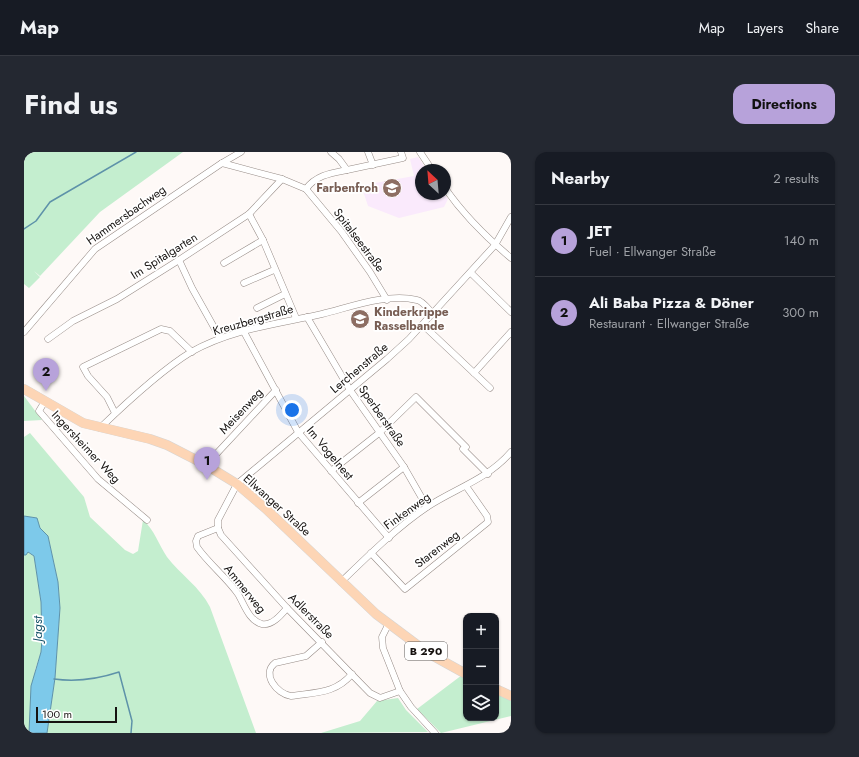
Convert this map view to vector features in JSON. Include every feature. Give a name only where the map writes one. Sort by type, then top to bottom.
[{"type":"main road","name":"Ellwanger Straße","points":[[24,388],[83,423],[150,439],[167,445],[206,465],[237,484],[265,508],[341,582],[388,625],[428,653],[463,672]]},
{"type":"main road","points":[[499,690],[511,696]]},
{"type":"street","name":"Hammersbachweg","points":[[24,332],[95,249],[240,152]]},
{"type":"street","points":[[331,152],[339,159],[347,170]]},
{"type":"street","points":[[368,152],[373,165]]},
{"type":"street","points":[[306,189],[316,179],[326,175],[403,158],[401,152]]},
{"type":"street","points":[[420,152],[428,164]]},
{"type":"street","name":"Spitalseestraße","points":[[222,163],[282,179],[306,189],[370,272],[387,300]]},
{"type":"street","name":"Im Spitalgarten","points":[[48,339],[73,321],[117,299],[249,214],[282,179]]},
{"type":"street","points":[[451,197],[495,245],[511,258]]},
{"type":"street","points":[[249,214],[263,240],[274,270],[296,318]]},
{"type":"street","name":"Lerchenstraße","points":[[218,528],[218,520],[221,511],[237,484],[387,359],[423,325],[495,245],[511,217]]},
{"type":"street","points":[[224,263],[263,240]]},
{"type":"street","points":[[179,260],[192,288],[220,338]]},
{"type":"street","points":[[244,283],[274,270]]},
{"type":"street","points":[[471,273],[511,312]]},
{"type":"street","points":[[257,308],[285,294]]},
{"type":"street","name":"Kreuzbergstraße","points":[[100,428],[175,363],[192,352],[220,338],[296,318],[404,298],[419,300],[433,314]]},
{"type":"street","name":"Sperberstraße","points":[[306,317],[350,390],[404,467],[427,507]]},
{"type":"street","points":[[423,325],[490,388]]},
{"type":"street","points":[[115,414],[107,397],[88,376],[84,367],[161,330],[170,331],[192,352]]},
{"type":"street","name":"Im Vogelnest","points":[[244,332],[298,432],[389,538]]},
{"type":"street","points":[[474,373],[511,332]]},
{"type":"street","name":"Meisenweg","points":[[206,465],[276,390]]},
{"type":"street","points":[[331,471],[379,433],[416,397],[466,446],[463,450],[488,474]]},
{"type":"street","name":"Ingersheimer Weg","points":[[45,401],[39,411],[47,422],[71,446],[98,479],[146,520]]},
{"type":"street","name":"Finkenweg","points":[[341,582],[371,553],[427,507],[488,474],[511,452]]},
{"type":"street","points":[[358,503],[404,467]]},
{"type":"street","name":"Starenweg","points":[[371,553],[405,589],[488,522],[487,516],[466,486]]},
{"type":"street","name":"Ammerweg","points":[[218,528],[198,536],[196,548],[237,593],[250,616],[257,622],[264,625],[273,622],[287,608]]},
{"type":"street","name":"Adlerstraße","points":[[218,528],[221,535],[287,608],[322,642],[370,693],[380,698],[400,691]]},
{"type":"street","points":[[388,625],[382,637],[383,648],[400,691],[411,707],[435,733]]},
{"type":"street","points":[[322,642],[306,656],[276,663],[272,666],[269,671],[270,677],[277,688],[287,696],[334,689],[344,684],[352,674]]},
{"type":"shaded area","name":"Farbenfroh","points":[[418,157],[423,164],[415,164],[415,200],[448,200],[444,207],[399,218],[368,206],[363,191],[364,185],[414,176],[410,159]]},
{"type":"green space","points":[[24,152],[183,152],[100,212],[40,276],[34,271],[40,277],[29,288],[24,284]]},
{"type":"green space","points":[[24,396],[42,420],[24,421]]},
{"type":"green space","points":[[30,433],[84,497],[90,517],[125,550],[133,554],[138,551],[143,520],[153,532],[167,557],[201,593],[210,607],[256,733],[47,733],[55,678],[60,608],[58,582],[48,536],[40,528],[37,518],[24,516],[24,437]]},
{"type":"green space","points":[[27,552],[34,556],[41,602],[42,639],[41,652],[35,670],[29,733],[24,733],[24,555],[26,555]]},
{"type":"green space","points":[[462,675],[463,721],[490,721],[441,733],[417,709]]},
{"type":"green space","points":[[499,693],[511,699],[511,716],[499,719]]},
{"type":"green space","points":[[398,698],[406,710],[428,732],[321,733],[360,721],[377,701]]},
{"type":"water","points":[[24,516],[37,518],[40,528],[48,536],[58,582],[60,608],[55,678],[47,733],[29,733],[31,686],[41,652],[42,639],[41,602],[34,556],[28,552],[24,555]]},
{"type":"waterway","points":[[24,229],[36,221],[50,202],[136,152]]},
{"type":"waterway","points":[[54,679],[87,679],[119,672],[132,721],[131,733]]},
{"type":"place","name":"Farbenfroh","points":[[392,188]]},
{"type":"place","name":"Kinderkrippe Rasselbande","points":[[360,319]]},
{"type":"place","name":"Ali Baba Pizza & Döner","points":[[46,391]]},
{"type":"place","name":"JET","points":[[207,480]]},
{"type":"water label","name":"Jagst","points":[[37,629]]}]
